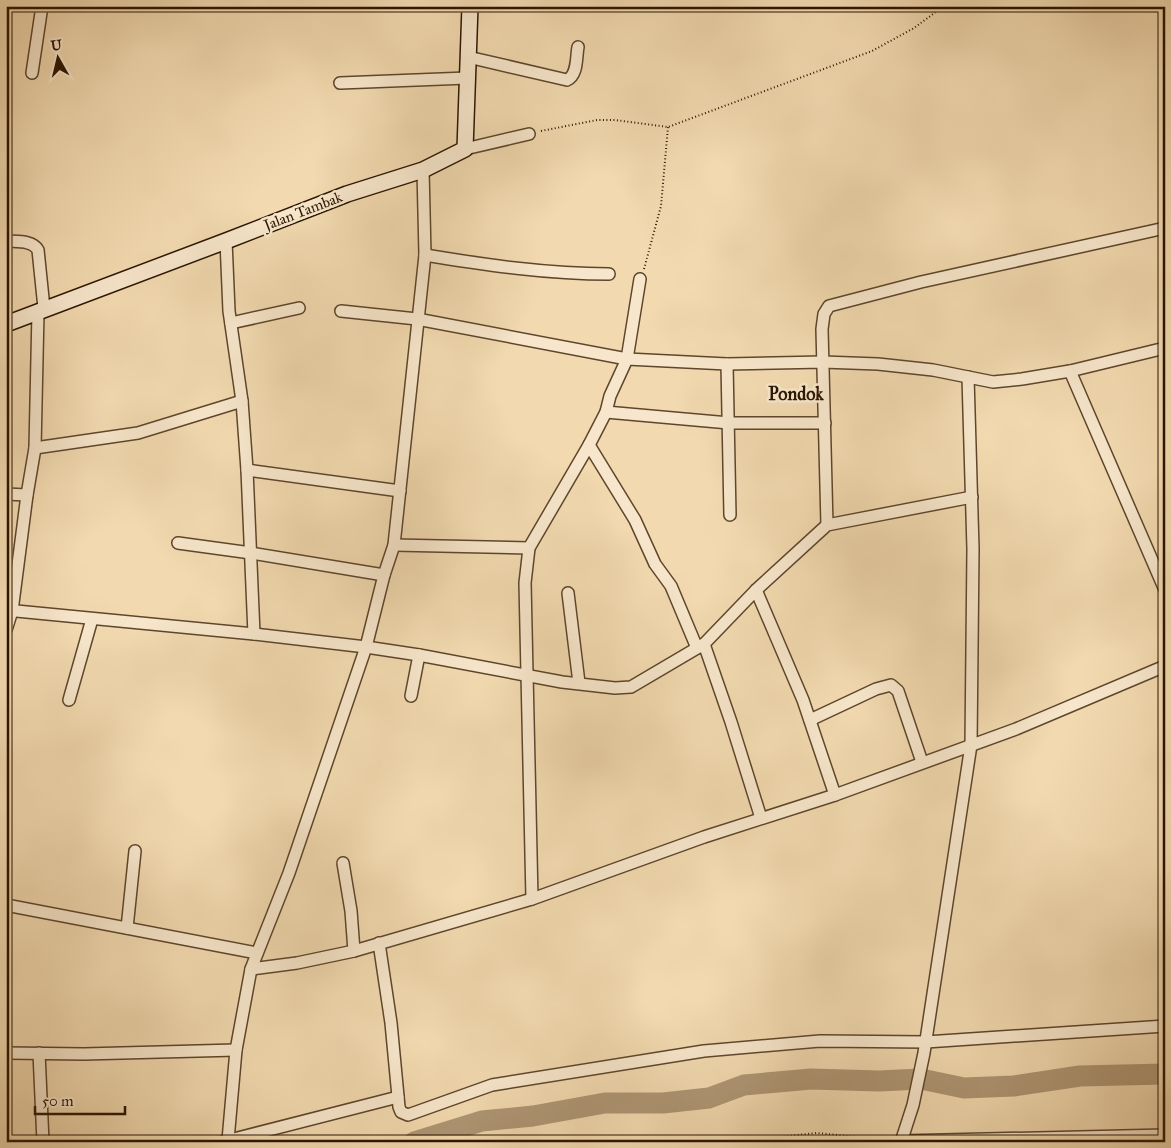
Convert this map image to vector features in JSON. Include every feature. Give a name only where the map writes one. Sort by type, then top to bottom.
[{"type":"street","points":[[32,73],[42,6]]},
{"type":"street","points":[[470,6],[465,149],[529,134]]},
{"type":"street","points":[[468,56],[567,80],[572,77],[574,72],[578,47]]},
{"type":"street","points":[[340,83],[467,78]]},
{"type":"street","name":"Jalan Tambak","points":[[6,324],[347,194],[423,170],[465,149]]},
{"type":"street","points":[[398,1097],[225,1141],[236,1050],[251,969],[289,873],[366,647],[384,575],[394,545],[425,255],[423,170]]},
{"type":"street","points":[[827,525],[822,319],[826,309],[835,303],[921,282],[1165,228]]},
{"type":"street","points":[[6,241],[31,244],[38,250],[41,310],[35,448],[6,630]]},
{"type":"street","points":[[226,241],[231,323],[242,401],[247,470],[254,634]]},
{"type":"street","points":[[425,255],[479,264],[567,274],[609,274]]},
{"type":"street","points":[[532,899],[525,583],[529,548],[589,446],[606,412],[610,396],[627,359],[640,279]]},
{"type":"street","points":[[231,323],[299,308]]},
{"type":"street","points":[[341,311],[417,319],[627,359],[726,364],[823,362],[906,366],[993,382],[1070,371],[1165,348]]},
{"type":"street","points":[[726,364],[730,515]]},
{"type":"street","points":[[1070,371],[1165,590]]},
{"type":"street","points":[[968,377],[973,550],[971,745],[925,1047],[913,1104],[901,1141],[1165,1135]]},
{"type":"street","points":[[35,448],[138,433],[242,401]]},
{"type":"street","points":[[606,412],[729,423],[825,423]]},
{"type":"street","points":[[589,446],[635,520],[656,564],[671,586],[704,650],[761,818]]},
{"type":"street","points":[[247,470],[400,491]]},
{"type":"street","points":[[6,494],[27,495]]},
{"type":"street","points":[[9,611],[254,634],[366,647],[579,684],[615,688],[631,687],[704,650],[827,525],[972,497]]},
{"type":"street","points":[[178,543],[384,575]]},
{"type":"street","points":[[394,545],[529,548]]},
{"type":"street","points":[[568,593],[579,684]]},
{"type":"street","points":[[758,595],[803,700],[835,794]]},
{"type":"street","points":[[69,700],[92,619]]},
{"type":"street","points":[[411,696],[419,655]]},
{"type":"street","points":[[251,969],[298,963],[354,951],[532,899],[1016,729],[1165,666]]},
{"type":"street","points":[[810,720],[876,689],[892,685],[898,691],[922,762]]},
{"type":"street","points":[[127,928],[135,851]]},
{"type":"street","points":[[343,863],[354,951]]},
{"type":"street","points":[[6,905],[257,953]]},
{"type":"street","points":[[379,943],[391,1023],[398,1097],[401,1112],[408,1115],[492,1086],[704,1051],[820,1041],[925,1047],[1165,1026]]},
{"type":"street","points":[[6,1052],[202,1052],[236,1050]]},
{"type":"street","points":[[38,1053],[43,1142]]},
{"type":"path","points":[[529,134],[597,120],[614,120],[668,127],[872,50],[914,28],[944,6]]},
{"type":"path","points":[[640,279],[661,206],[668,127]]},
{"type":"path","points":[[728,1142],[817,1133],[901,1141]]},
{"type":"waterway","points":[[414,1142],[482,1121],[533,1116],[605,1103],[663,1103],[709,1098],[744,1085],[811,1079],[879,1081],[921,1079],[964,1088],[1014,1086],[1080,1076],[1165,1074]]},
{"type":"district","name":"Pondok","points":[[796,394]]}]
